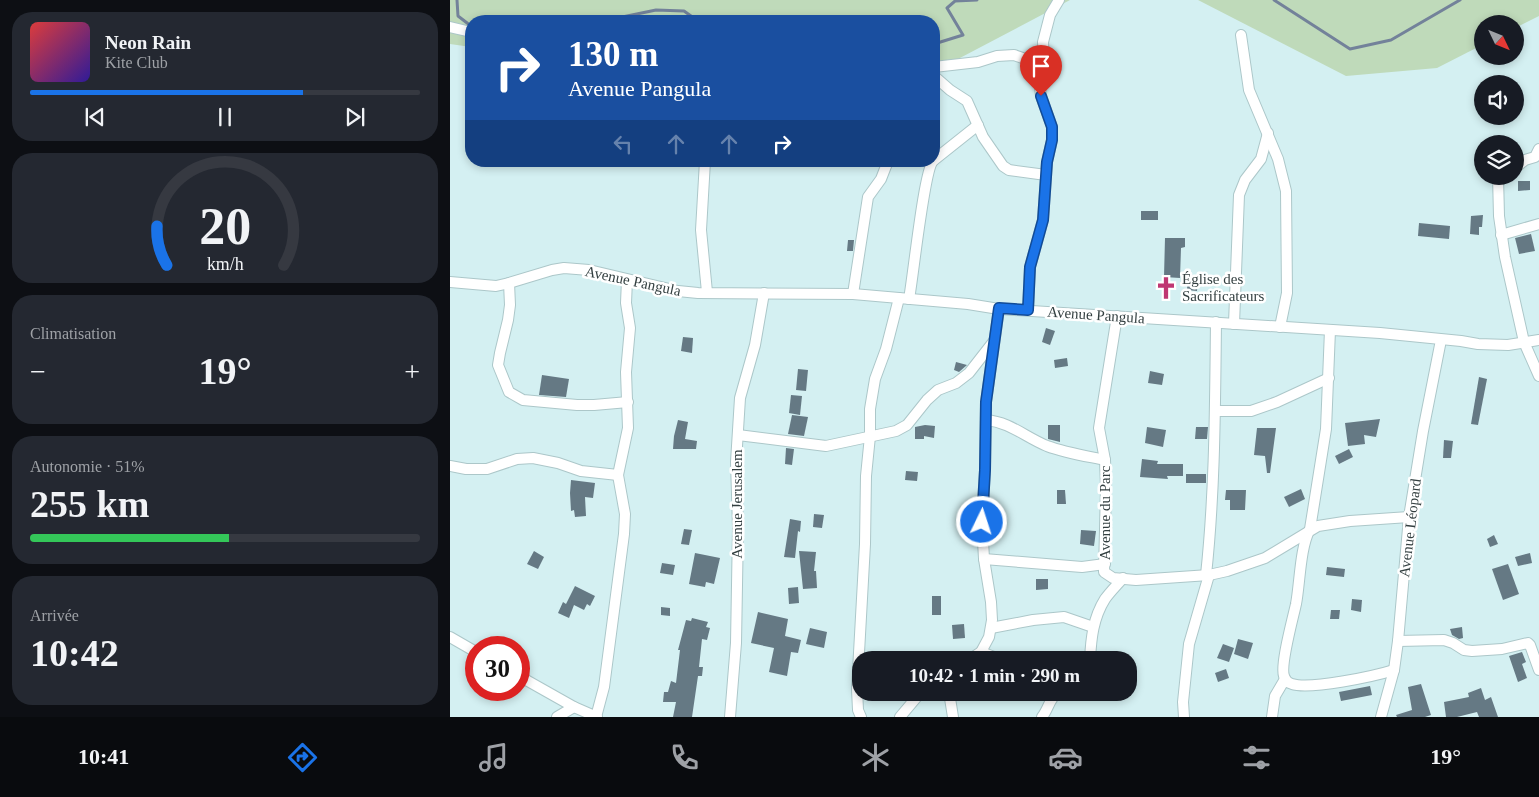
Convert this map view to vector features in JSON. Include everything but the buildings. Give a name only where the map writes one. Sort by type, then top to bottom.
[{"type":"street","points":[[1028,310],[1030,267],[1043,220],[1046,175],[1052,140],[1052,127],[1040,87],[1044,59],[1043,42],[1050,15],[1059,0]]},
{"type":"street","points":[[450,27],[465,31]]},
{"type":"street","points":[[1241,35],[1248,90],[1278,159],[1286,191],[1287,293],[1280,328]]},
{"type":"street","points":[[940,66],[978,62],[997,56],[1014,55],[1028,60],[1044,59]]},
{"type":"street","points":[[940,81],[966,100],[983,137],[996,157],[1009,170],[1046,175]]},
{"type":"street","points":[[940,155],[978,125]]},
{"type":"street","points":[[1234,324],[1239,195],[1245,180],[1260,159],[1268,133]]},
{"type":"street","points":[[1524,161],[1535,157],[1539,149]]},
{"type":"street","points":[[705,167],[701,230],[707,292]]},
{"type":"street","points":[[853,294],[868,197],[881,180],[886,167]]},
{"type":"street","points":[[909,299],[929,167]]},
{"type":"street","points":[[1498,185],[1501,234],[1524,342],[1539,376]]},
{"type":"street","points":[[1501,234],[1539,224]]},
{"type":"street","name":"Avenue Pangula","points":[[509,284],[534,275],[564,268],[589,270],[678,291],[698,293],[853,294],[999,308],[1280,328],[1380,333],[1488,345],[1539,340]]},
{"type":"street","points":[[530,682],[596,717],[604,687],[624,534],[624,503],[618,476],[627,434],[628,402],[626,372],[630,328],[626,303],[627,280]]},
{"type":"street","points":[[450,282],[496,286],[509,284],[510,305],[508,320],[498,365],[509,392],[523,400],[577,405],[594,406],[628,402]]},
{"type":"street","name":"Avenue Jerusalem","points":[[730,717],[736,643],[738,527],[736,462],[740,398],[755,345],[764,293]]},
{"type":"street","points":[[861,717],[858,710],[857,689],[870,409],[874,379],[886,349],[898,298]]},
{"type":"street","points":[[982,651],[990,637],[992,620],[992,602],[984,559],[982,522],[986,402],[999,308]]},
{"type":"street","name":"Avenue du Parc","points":[[1117,316],[1099,428],[1105,460],[1104,572],[1108,576],[1136,580],[1208,575],[1227,571],[1265,558],[1303,536],[1310,529],[1337,522],[1409,517]]},
{"type":"street","points":[[1184,717],[1183,702],[1189,644],[1208,575],[1215,467],[1216,322]]},
{"type":"street","points":[[1330,330],[1326,429],[1310,529],[1304,542],[1300,588],[1283,671],[1286,679],[1292,684],[1308,686],[1378,675],[1394,670]]},
{"type":"street","points":[[738,436],[826,446],[896,431],[908,425],[927,400],[938,390],[956,383],[968,373],[995,340]]},
{"type":"street","name":"Avenue Léopard","points":[[1381,717],[1394,670],[1409,517],[1423,431],[1441,340]]},
{"type":"street","points":[[1215,411],[1250,411],[1277,402],[1329,378]]},
{"type":"street","points":[[986,420],[1006,424],[1031,439],[1049,446],[1105,460]]},
{"type":"street","points":[[450,466],[466,470],[487,469],[517,459],[533,458],[558,463],[581,471],[618,476]]},
{"type":"street","points":[[984,559],[1082,567],[1105,564]]},
{"type":"street","points":[[1091,651],[1093,626],[1103,602],[1123,578]]},
{"type":"street","points":[[991,628],[1033,620],[1064,618],[1093,626]]},
{"type":"street","points":[[450,637],[465,646]]},
{"type":"street","points":[[1398,641],[1444,640],[1464,650],[1472,651],[1502,649],[1528,643],[1539,670]]},
{"type":"street","points":[[1272,717],[1275,696],[1286,679]]},
{"type":"street","points":[[900,717],[913,701]]},
{"type":"street","points":[[950,701],[953,717]]},
{"type":"street","points":[[1042,717],[1048,709],[1049,701]]},
{"type":"street","points":[[557,717],[574,707]]},
{"type":"green space","points":[[450,0],[1070,0],[958,59],[940,64],[940,15],[465,15],[465,46],[450,44]]},
{"type":"green space","points":[[1198,0],[1539,0],[1539,16],[1524,24],[1524,15],[1474,15],[1474,49],[1437,68],[1346,76]]},
{"type":"waterway","points":[[457,0],[458,16],[465,21]]},
{"type":"waterway","points":[[940,42],[963,35],[947,8],[955,1],[977,0]]},
{"type":"waterway","points":[[1274,0],[1350,49],[1391,40],[1460,0]]},
{"type":"waterway","points":[[632,15],[656,10],[684,11],[690,15]]},
{"type":"place","name":"Église des Sacrificateurs","points":[[1166,288]]},
{"type":"route","points":[[982,522],[986,402],[999,308],[1028,310],[1030,267],[1043,220],[1047,162],[1052,140],[1052,127],[1041,96]]}]
